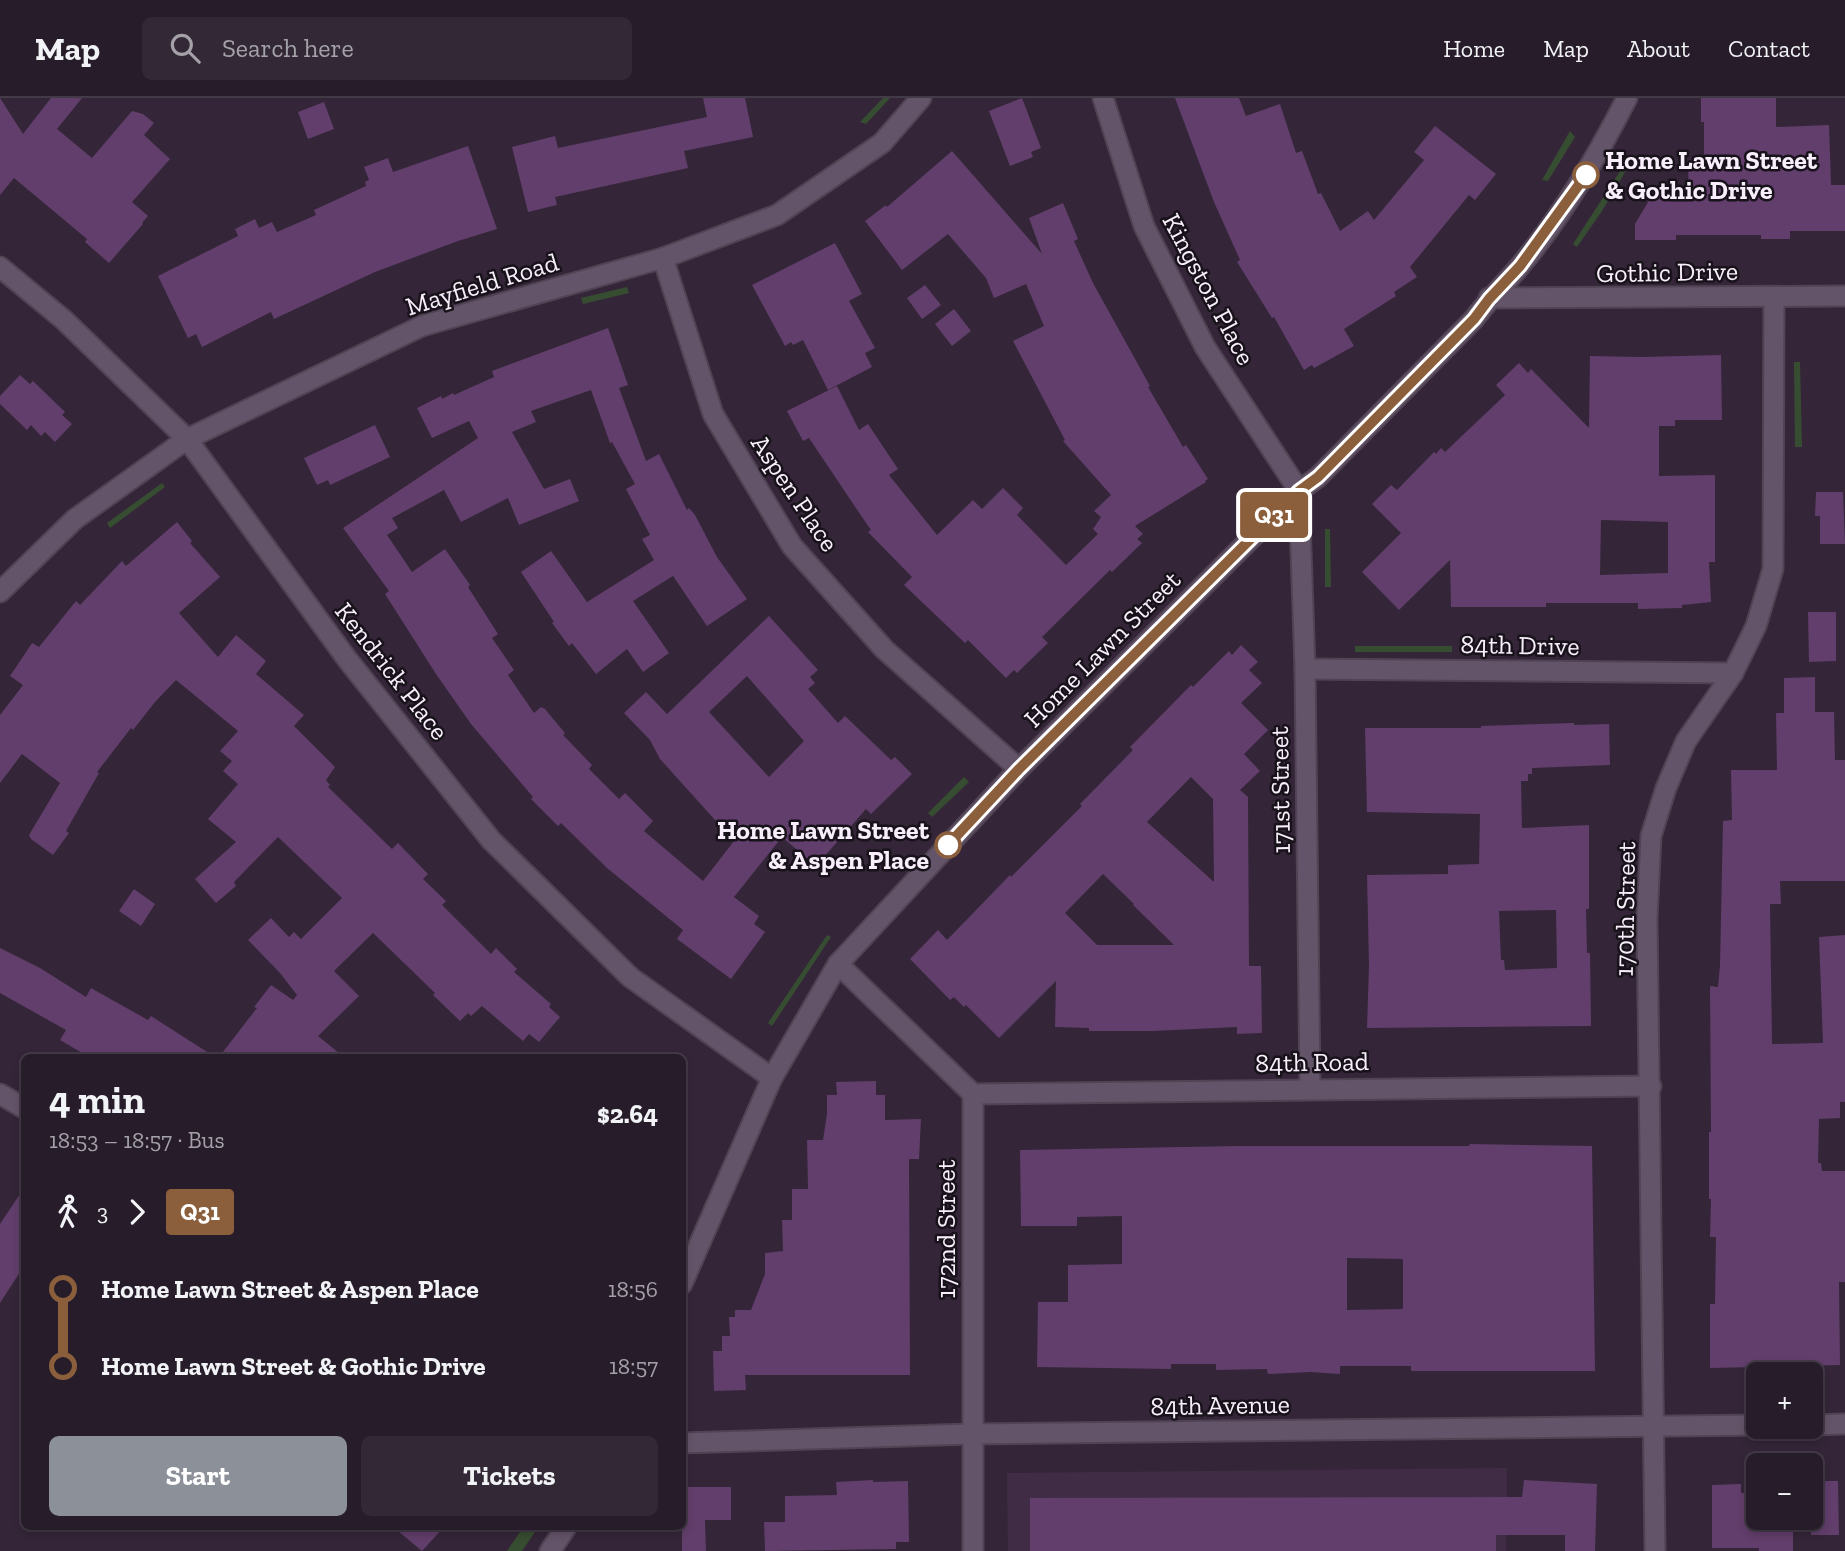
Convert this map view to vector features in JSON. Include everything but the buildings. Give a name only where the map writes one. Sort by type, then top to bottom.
[{"type":"street","name":"Mayfield Road","points":[[0,592],[75,519],[187,439],[422,326],[663,258],[777,215],[882,143],[921,98]]},
{"type":"street","name":"Kingston Place","points":[[1104,98],[1144,226],[1205,347],[1299,491]]},
{"type":"street","name":"Home Lawn Street","points":[[686,1275],[772,1077],[838,964],[1019,769],[1299,491],[1318,477],[1474,319],[1520,266],[1586,175],[1627,98]]},
{"type":"street","name":"Aspen Place","points":[[663,258],[713,414],[792,546],[884,649],[1019,769]]},
{"type":"street","name":"Kendrick Place","points":[[0,267],[64,320],[187,439],[347,659],[491,840],[630,977],[772,1077]]},
{"type":"street","name":"Gothic Drive","points":[[1489,299],[1845,296]]},
{"type":"street","name":"170th Street","points":[[1655,1551],[1647,918],[1651,836],[1666,788],[1686,741],[1733,673],[1756,626],[1773,569],[1774,297]]},
{"type":"street","name":"171st Street","points":[[1299,491],[1305,669],[1310,1088]]},
{"type":"street","name":"84th Drive","points":[[1305,669],[1733,673]]},
{"type":"street","points":[[838,964],[973,1094]]},
{"type":"street","name":"84th Road","points":[[973,1094],[1651,1086]]},
{"type":"street","points":[[0,1094],[21,1106]]},
{"type":"street","name":"172nd Street","points":[[973,1094],[973,1551]]},
{"type":"street","points":[[1823,1424],[1845,1424]]},
{"type":"street","name":"84th Avenue","points":[[686,1443],[971,1434],[1746,1425]]},
{"type":"street","points":[[550,1551],[563,1530]]},
{"type":"shaded area","points":[[1507,1468],[1506,1551],[1008,1551],[1007,1473]]},
{"type":"green space","points":[[883,98],[890,98],[866,124],[860,122]]},
{"type":"green space","points":[[1570,131],[1575,137],[1548,181],[1542,180]]},
{"type":"green space","points":[[1631,162],[1577,247],[1573,244],[1624,165]]},
{"type":"green space","points":[[627,287],[629,293],[583,304],[581,298]]},
{"type":"green space","points":[[1794,362],[1800,362],[1802,447],[1795,447]]},
{"type":"green space","points":[[162,483],[165,487],[110,528],[107,523]]},
{"type":"green space","points":[[1325,529],[1330,529],[1331,587],[1325,587]]},
{"type":"green space","points":[[1355,646],[1452,646],[1452,652],[1355,652]]},
{"type":"green space","points":[[964,777],[969,782],[932,817],[928,813]]},
{"type":"green space","points":[[827,935],[831,937],[772,1026],[768,1023]]},
{"type":"green space","points":[[521,1530],[535,1532],[522,1551],[507,1551]]},
{"type":"bus line","name":"Q31","points":[[948,845],[1019,769],[1299,491],[1318,477],[1474,319],[1520,266],[1586,175]]},
{"type":"place","name":"Home Lawn Street & Gothic Drive","points":[[1586,175]]},
{"type":"place","name":"Home Lawn Street & Aspen Place","points":[[948,845]]}]
